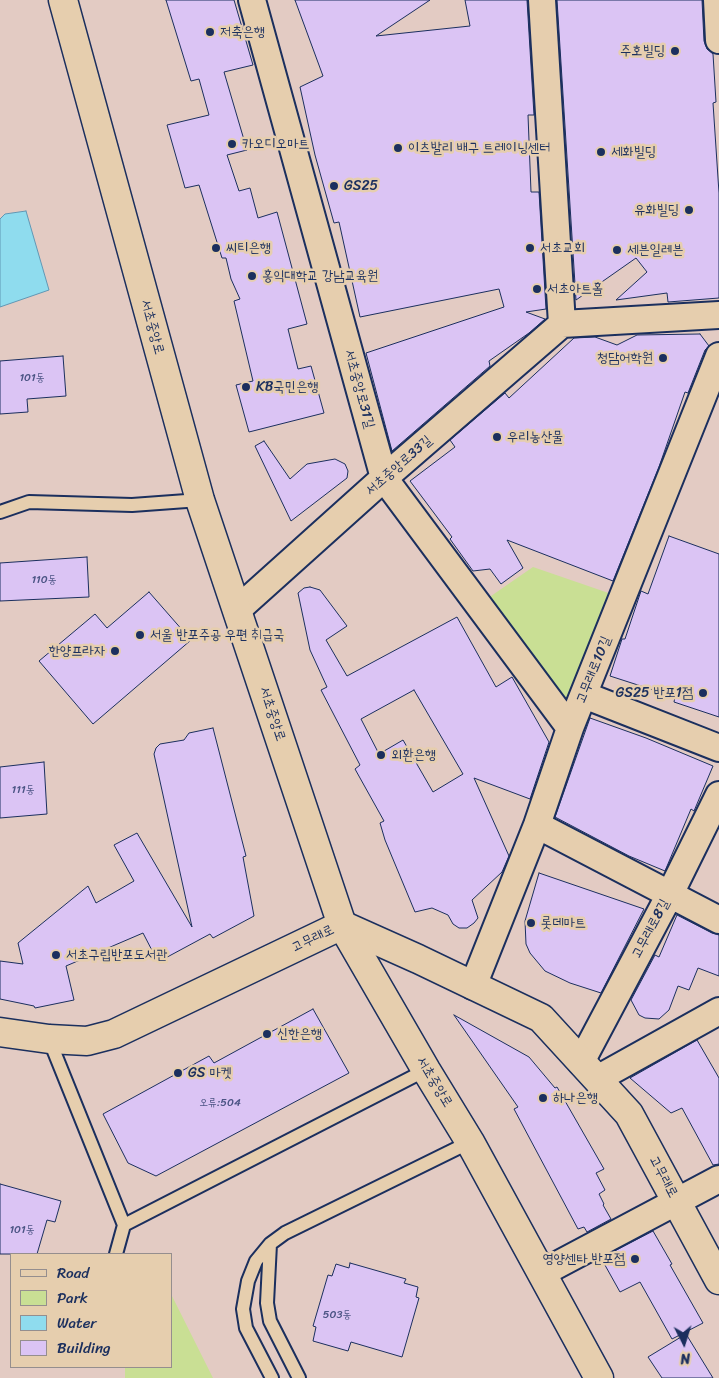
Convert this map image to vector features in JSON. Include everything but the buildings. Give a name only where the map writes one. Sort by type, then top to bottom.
[{"type":"main road","name":"서초중앙로","points":[[63,0],[200,500],[342,925],[470,1142],[599,1378]]},
{"type":"main road","name":"고무래로","points":[[0,1032],[49,1039],[88,1041],[114,1034],[342,925],[541,1018],[629,1114],[719,1280]]},
{"type":"street","name":"서초중앙로31길","points":[[252,0],[384,478],[570,728]]},
{"type":"street","points":[[542,0],[562,324],[719,315]]},
{"type":"street","points":[[717,0],[719,40]]},
{"type":"street","name":"서초중앙로33길","points":[[237,610],[384,478],[562,324]]},
{"type":"street","name":"고무래로10길","points":[[473,986],[537,826],[570,728],[719,356]]},
{"type":"street","points":[[584,695],[719,748]]},
{"type":"street","name":"고무래로8길","points":[[589,1071],[670,894],[719,795]]},
{"type":"street","points":[[537,826],[719,920]]},
{"type":"street","points":[[589,1071],[719,1011]]},
{"type":"street","points":[[542,1273],[719,1179]]},
{"type":"lane","points":[[0,512],[29,502],[132,505],[200,500]]},
{"type":"lane","points":[[49,1039],[124,1225],[116,1253]]},
{"type":"lane","points":[[124,1225],[426,1070]]},
{"type":"lane","points":[[272,1378],[246,1328],[243,1309],[248,1281],[256,1261],[270,1244],[285,1233],[470,1142]]},
{"type":"lane","points":[[270,1244],[267,1303],[270,1321],[299,1378]]},
{"type":"green space","points":[[533,567],[623,598],[570,728],[478,605]]},
{"type":"green space","points":[[172,1296],[213,1378],[125,1378],[125,1368],[172,1368]]},
{"type":"water","points":[[26,211],[49,290],[0,307],[0,219],[5,214]]},
{"type":"place","name":"저축은행","points":[[210,32]]},
{"type":"place","name":"주호빌딩","points":[[675,51]]},
{"type":"place","name":"카오디오마트","points":[[232,144]]},
{"type":"place","name":"이츠발리 배구 트레이닝센터","points":[[398,148]]},
{"type":"place","name":"세화빌딩","points":[[601,152]]},
{"type":"place","name":"GS25","points":[[334,186]]},
{"type":"place","name":"유화빌딩","points":[[689,210]]},
{"type":"place","name":"씨티은행","points":[[216,248]]},
{"type":"place","name":"서초교회","points":[[530,248]]},
{"type":"place","name":"세븐일레븐","points":[[617,250]]},
{"type":"place","name":"홍익대학교 강남교육원","points":[[252,276]]},
{"type":"place","name":"서초아트홀","points":[[537,289]]},
{"type":"place","name":"청담어학원","points":[[663,358]]},
{"type":"place","name":"KB국민은행","points":[[246,387]]},
{"type":"place","name":"우리농산물","points":[[497,437]]},
{"type":"place","name":"서울 반포주공 우편 취급국","points":[[140,635]]},
{"type":"place","name":"한양프라자","points":[[115,651]]},
{"type":"place","name":"GS25 반포1점","points":[[703,693]]},
{"type":"place","name":"외환은행","points":[[381,755]]},
{"type":"place","name":"롯데마트","points":[[531,923]]},
{"type":"place","name":"서초구립반포도서관","points":[[56,955]]},
{"type":"place","name":"신한은행","points":[[267,1034]]},
{"type":"place","name":"GS 마켓","points":[[178,1073]]},
{"type":"place","name":"하나은행","points":[[543,1098]]},
{"type":"place","name":"영양센타 반포점","points":[[635,1259]]}]
